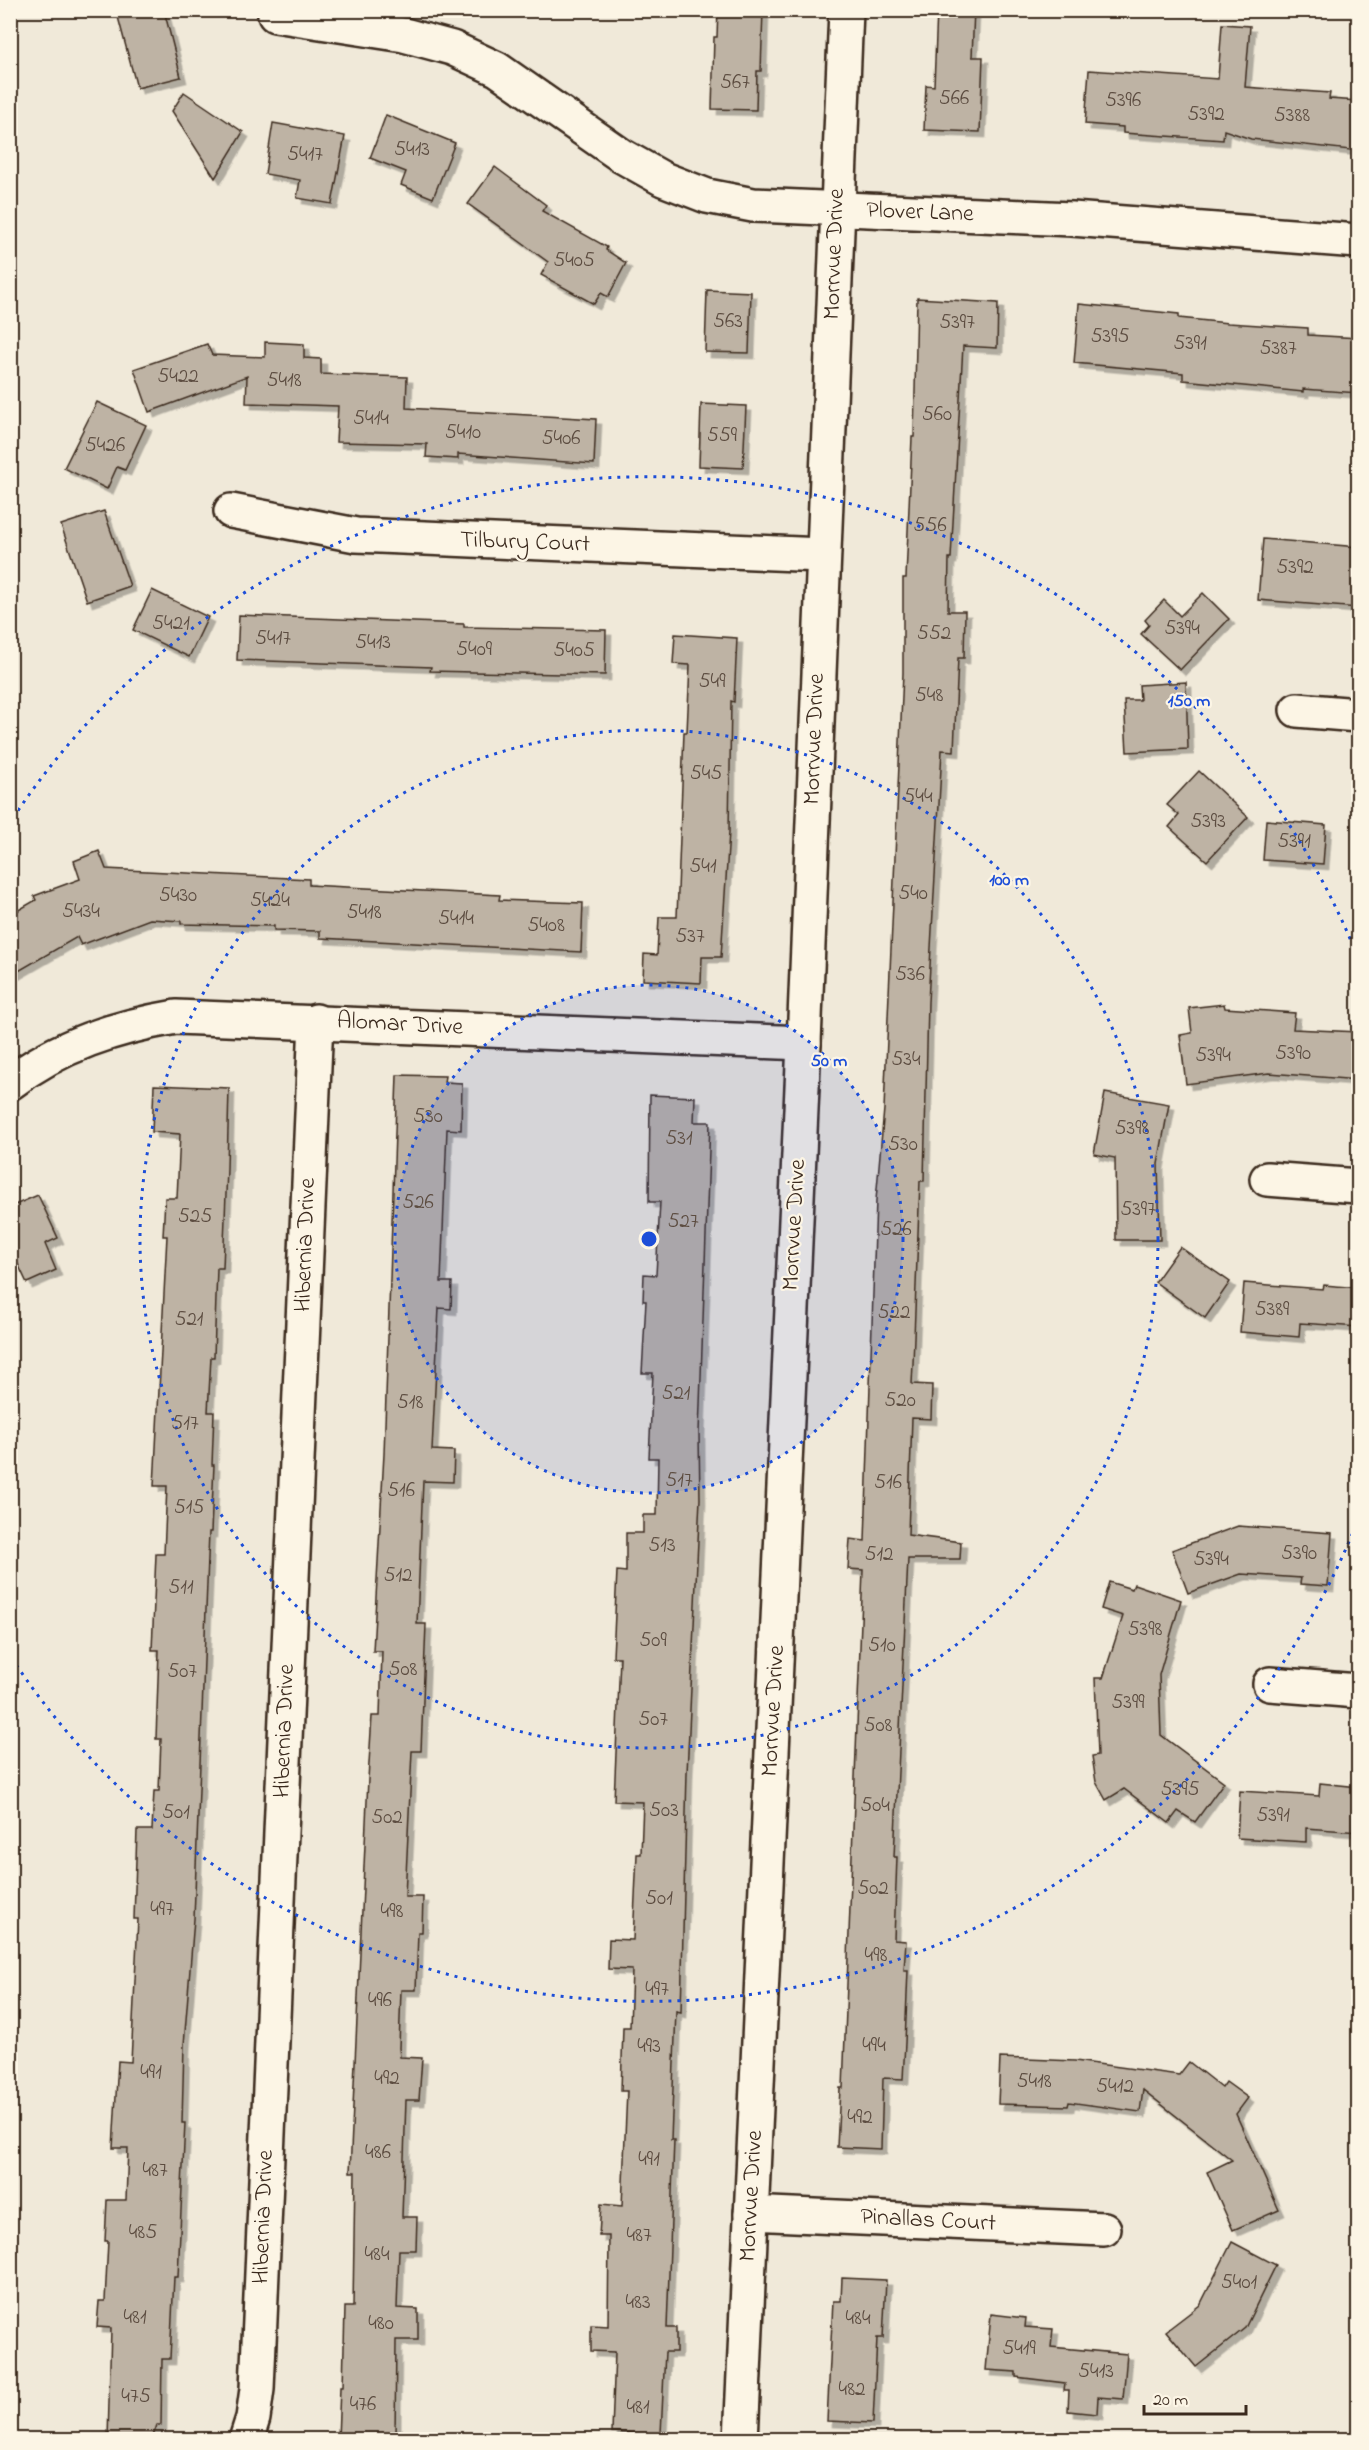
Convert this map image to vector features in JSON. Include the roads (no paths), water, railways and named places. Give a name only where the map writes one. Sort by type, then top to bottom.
[{"type":"street","name":"Morrvue Drive","points":[[741,2439],[804,1042],[822,555],[846,10]]},
{"type":"street","name":"Plover Lane","points":[[275,15],[404,35],[452,48],[497,69],[622,156],[663,179],[707,196],[753,205],[1072,219],[1359,241]]},
{"type":"street","name":"Tilbury Court","points":[[231,511],[356,536],[822,555]]},
{"type":"street","points":[[1297,710],[1359,715]]},
{"type":"street","name":"Alomar Drive","points":[[10,1083],[80,1042],[127,1026],[176,1017],[804,1042]]},
{"type":"street","name":"Hibernia Drive","points":[[246,2439],[253,2418],[257,2389],[316,1021]]},
{"type":"street","points":[[1267,1179],[1359,1186]]},
{"type":"street","points":[[1270,1684],[1359,1691]]},
{"type":"street","name":"Pinallas Court","points":[[751,2213],[1104,2229]]}]
